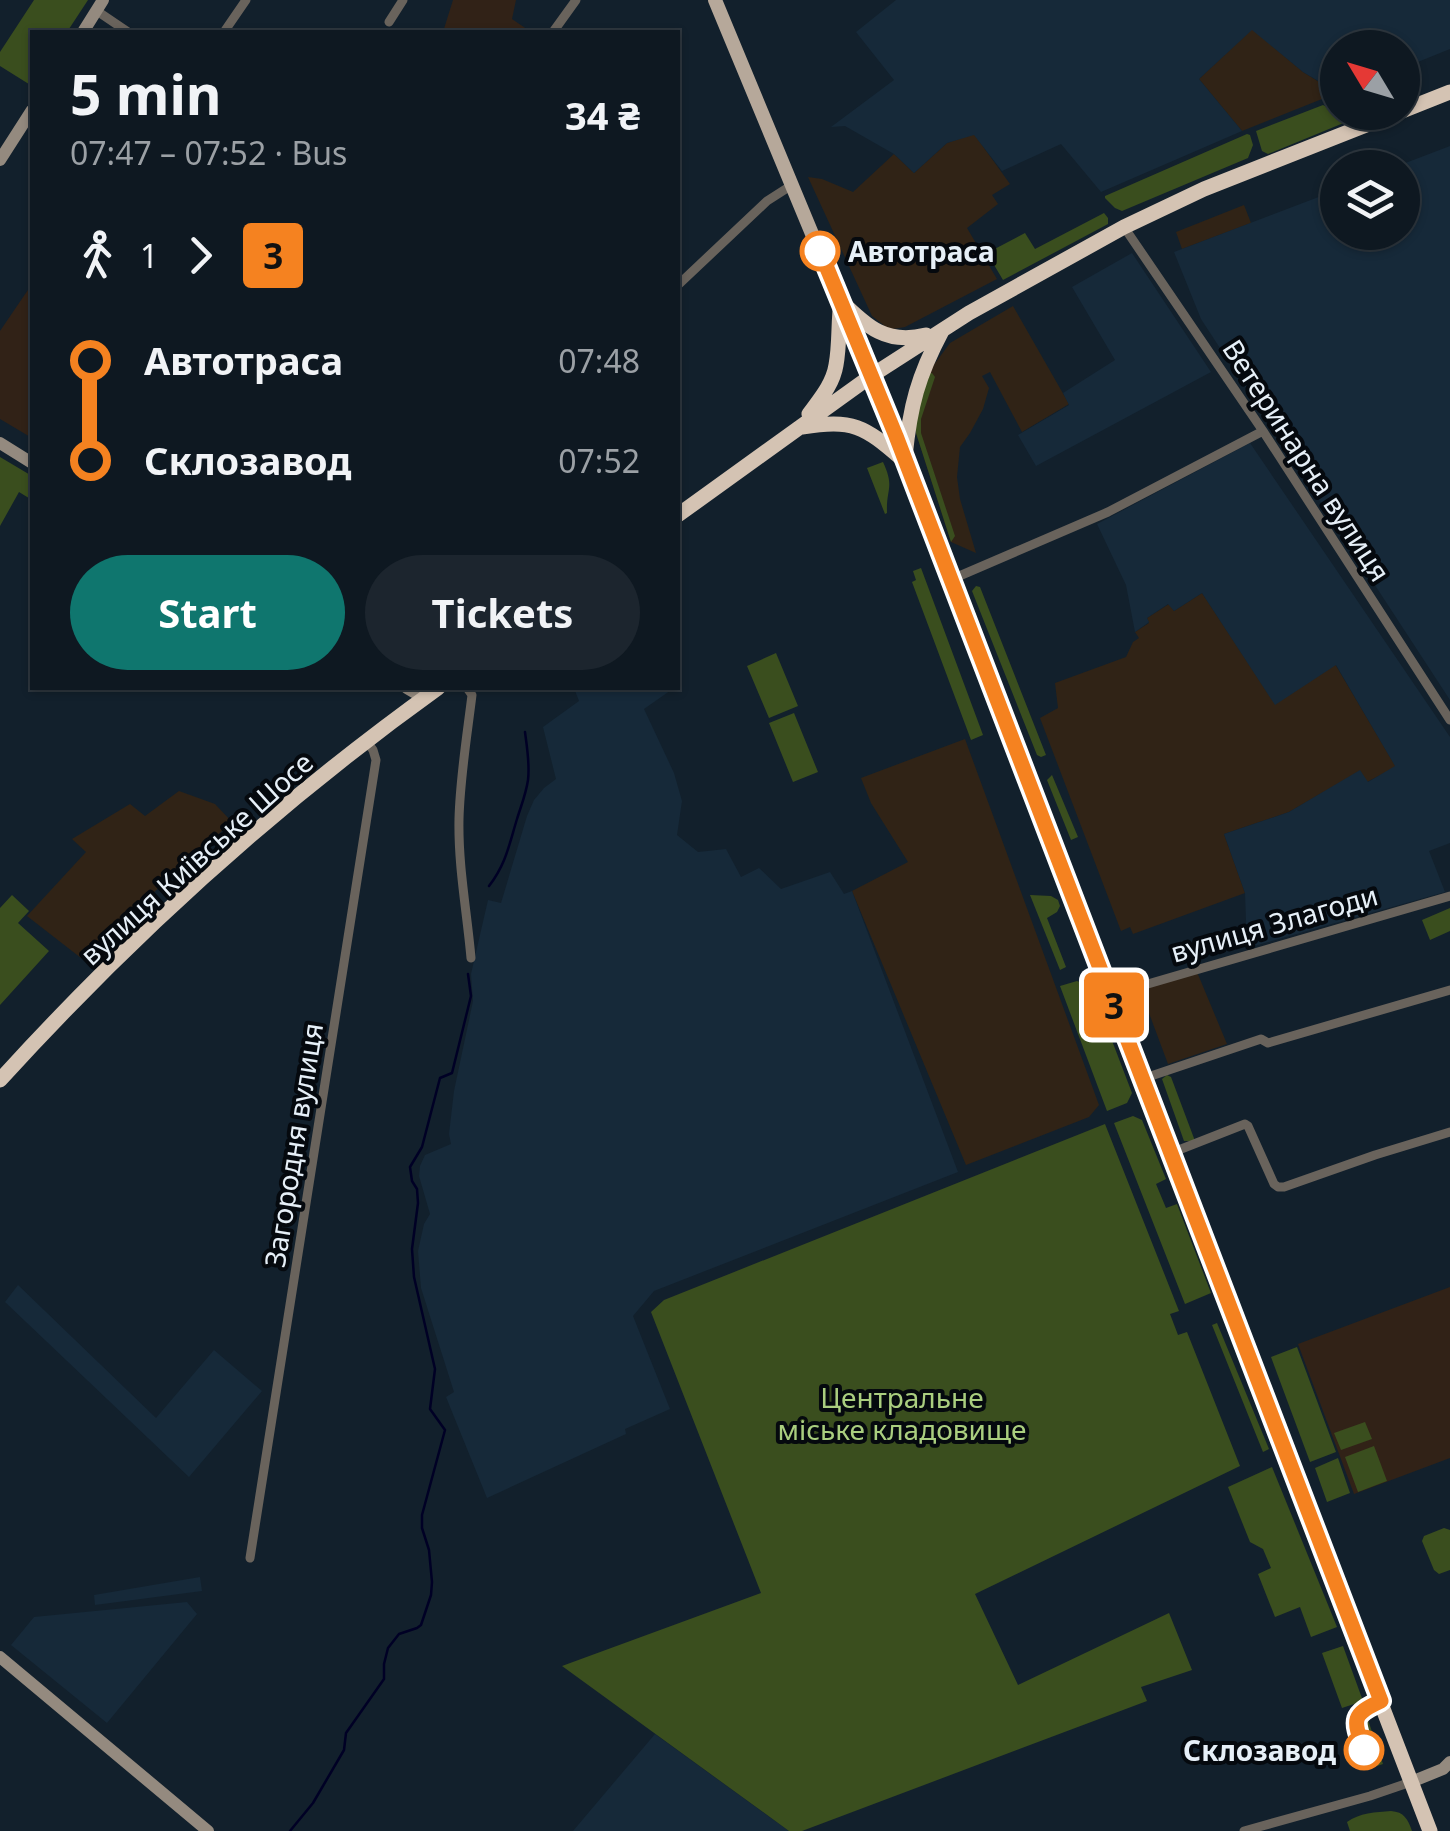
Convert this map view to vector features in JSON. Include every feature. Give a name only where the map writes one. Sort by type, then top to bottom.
[{"type":"highway","points":[[1420,104],[1450,92]]},
{"type":"highway","points":[[680,514],[944,328],[1124,227],[1204,189],[1355,130]]},
{"type":"highway","points":[[840,301],[865,324],[893,338],[912,338],[944,328]]},
{"type":"highway","points":[[798,428],[826,392],[837,364],[840,301]]},
{"type":"highway","points":[[905,462],[918,383],[944,328]]},
{"type":"highway","points":[[871,376],[1430,1831]]},
{"type":"highway","points":[[798,428],[831,423],[858,426],[905,462]]},
{"type":"highway","name":"вулиця Київське Шосе","points":[[0,1080],[153,923],[230,854],[435,690]]},
{"type":"main road","points":[[715,0],[871,376]]},
{"type":"street","points":[[225,30],[246,0]]},
{"type":"street","points":[[389,22],[403,0]]},
{"type":"street","points":[[554,30],[576,0]]},
{"type":"street","points":[[84,30],[100,6],[126,30]]},
{"type":"street","points":[[0,160],[30,113]]},
{"type":"street","points":[[680,282],[766,201],[792,185]]},
{"type":"street","name":"Ветеринарна вулиця","points":[[1124,227],[1264,432],[1450,720]]},
{"type":"street","points":[[950,580],[1108,512],[1264,432]]},
{"type":"street","points":[[0,443],[30,461]]},
{"type":"street","points":[[410,690],[424,698]]},
{"type":"street","points":[[468,690],[472,695],[459,818],[461,885],[471,958]]},
{"type":"street","name":"Загородня вулиця","points":[[250,1558],[376,760],[367,742]]},
{"type":"street","name":"вулиця Злагоди","points":[[1110,995],[1450,896]]},
{"type":"street","points":[[1142,1079],[1261,1039],[1268,1043],[1450,990]]},
{"type":"street","points":[[1171,1153],[1245,1124],[1278,1188],[1450,1132]]},
{"type":"street","points":[[0,1657],[208,1831]]},
{"type":"street","points":[[1244,1831],[1370,1796],[1443,1769],[1450,1762]]},
{"type":"shaded area","points":[[453,0],[516,0],[512,19],[528,30],[444,30]]},
{"type":"shaded area","points":[[896,0],[1450,0],[1450,49],[1420,61],[1420,30],[1320,30],[1320,82],[1252,30],[1199,79],[1242,131],[1101,192],[1061,144],[1002,171],[974,135],[947,143],[914,173],[894,154],[845,126],[831,127],[894,80],[856,32]]},
{"type":"shaded area","points":[[1252,29],[1320,82],[1320,100],[1242,131],[1199,79]]},
{"type":"shaded area","points":[[974,134],[1010,184],[992,195],[998,204],[967,228],[997,279],[905,327],[886,327],[872,316],[808,177],[853,192],[894,154],[914,173],[947,143]]},
{"type":"shaded area","points":[[1450,146],[1450,700],[1201,319],[1174,252],[1320,196],[1320,250],[1420,250],[1420,157]]},
{"type":"shaded area","points":[[1244,205],[1251,223],[1182,249],[1176,232]]},
{"type":"shaded area","points":[[1132,253],[1211,372],[1036,466],[1018,435],[1069,405],[1063,393],[1115,360],[1072,287]]},
{"type":"shaded area","points":[[30,287],[30,437],[0,419],[0,331]]},
{"type":"shaded area","points":[[1013,306],[1069,404],[1022,432],[990,372],[982,376],[989,388],[983,409],[960,447],[957,477],[976,553],[951,542],[916,433],[927,374],[950,343]]},
{"type":"shaded area","points":[[1250,443],[1450,737],[1450,843],[1429,851],[1445,892],[1247,948],[1245,893],[1224,834],[1289,812],[1360,770],[1368,782],[1395,766],[1336,665],[1275,705],[1202,593],[1174,611],[1168,604],[1135,632],[1126,585],[1097,524]]},
{"type":"shaded area","points":[[1202,593],[1275,704],[1335,664],[1396,767],[1367,782],[1360,771],[1289,812],[1224,834],[1245,893],[1133,934],[1130,927],[1121,931],[1040,718],[1058,708],[1055,683],[1126,657],[1139,638],[1135,632],[1149,623],[1147,618],[1169,604],[1174,611]]},
{"type":"shaded area","points":[[575,690],[671,690],[644,709],[674,773],[682,801],[677,835],[698,852],[726,849],[741,877],[759,868],[781,889],[830,872],[844,894],[852,891],[958,1172],[654,1291],[633,1316],[670,1409],[625,1429],[626,1434],[487,1498],[446,1397],[454,1392],[421,1288],[418,1251],[430,1214],[419,1176],[420,1166],[425,1155],[451,1144],[454,1091],[473,1001],[471,974],[488,900],[501,903],[534,800],[556,779],[543,727],[579,701]]},
{"type":"shaded area","points":[[965,739],[1099,1105],[1089,1117],[966,1165],[852,891],[908,862],[871,803],[861,778]]},
{"type":"shaded area","points":[[179,791],[215,804],[232,822],[81,958],[27,916],[86,852],[72,839],[130,804],[145,816]]},
{"type":"shaded area","points":[[1197,972],[1227,1044],[1168,1064],[1140,989]]},
{"type":"shaded area","points":[[18,1285],[156,1418],[214,1350],[262,1391],[189,1477],[5,1302]]},
{"type":"shaded area","points":[[1450,1287],[1450,1458],[1354,1494],[1298,1344]]},
{"type":"shaded area","points":[[200,1577],[202,1591],[95,1605],[94,1595]]},
{"type":"shaded area","points":[[187,1602],[197,1614],[107,1723],[11,1645],[34,1617]]},
{"type":"shaded area","points":[[655,1734],[789,1831],[573,1831]]},
{"type":"green space","points":[[34,0],[88,0],[68,30],[30,30],[30,85],[0,66],[0,52]]},
{"type":"green space","points":[[1320,106],[1320,130],[1326,130],[1268,154],[1262,151],[1256,131]]},
{"type":"green space","points":[[1247,134],[1253,145],[1248,158],[1122,211],[1105,198],[1105,196]]},
{"type":"green space","points":[[1104,213],[1108,224],[1003,280],[987,253],[1025,233],[1035,249]]},
{"type":"green space","points":[[927,374],[935,377],[921,419],[921,433],[955,536],[951,542],[916,433]]},
{"type":"green space","points":[[0,457],[30,475],[30,499],[19,492],[0,526]]},
{"type":"green space","points":[[883,462],[889,483],[885,514],[867,468]]},
{"type":"green space","points":[[921,568],[983,735],[971,740],[912,582],[916,580],[913,571]]},
{"type":"green space","points":[[980,587],[1046,755],[1041,757],[972,591]]},
{"type":"green space","points":[[776,653],[798,706],[769,718],[747,666]]},
{"type":"green space","points":[[794,713],[818,772],[793,782],[769,723]]},
{"type":"green space","points":[[1052,775],[1078,837],[1071,840],[1047,780]]},
{"type":"green space","points":[[12,895],[29,911],[18,923],[49,951],[0,1005],[0,908]]},
{"type":"green space","points":[[1030,895],[1058,900],[1057,912],[1047,918],[1066,967],[1060,970]]},
{"type":"green space","points":[[1450,908],[1450,931],[1430,940],[1422,920]]},
{"type":"green space","points":[[1077,981],[1093,991],[1132,1093],[1127,1103],[1107,1111],[1060,986]]},
{"type":"green space","points":[[1167,1075],[1195,1141],[1184,1141],[1162,1079]]},
{"type":"green space","points":[[1133,1116],[1142,1120],[1166,1179],[1156,1184],[1166,1208],[1177,1204],[1211,1293],[1185,1304],[1114,1123]]},
{"type":"green space","name":"Центральне міське кладовище","points":[[1105,1124],[1179,1311],[1170,1314],[1178,1335],[1187,1332],[1240,1466],[975,1594],[1018,1685],[1169,1613],[1192,1670],[1141,1687],[1147,1701],[802,1831],[789,1831],[562,1666],[761,1593],[651,1312],[664,1300]]},
{"type":"green space","points":[[1217,1323],[1269,1449],[1263,1452],[1212,1325]]},
{"type":"green space","points":[[1297,1347],[1336,1452],[1310,1462],[1271,1357]]},
{"type":"green space","points":[[1365,1422],[1372,1439],[1341,1450],[1334,1433]]},
{"type":"green space","points":[[1374,1446],[1387,1481],[1358,1492],[1345,1457]]},
{"type":"green space","points":[[1338,1458],[1350,1493],[1327,1502],[1315,1468]]},
{"type":"green space","points":[[1272,1467],[1337,1627],[1311,1637],[1300,1607],[1275,1617],[1258,1574],[1271,1568],[1263,1549],[1250,1542],[1228,1487]]},
{"type":"green space","points":[[1444,1528],[1450,1530],[1450,1570],[1439,1574],[1422,1541],[1424,1536]]},
{"type":"green space","points":[[1343,1646],[1363,1701],[1342,1708],[1322,1653]]},
{"type":"green space","points":[[1368,1720],[1383,1764],[1374,1767],[1359,1723]]},
{"type":"green space","points":[[1391,1811],[1405,1817],[1412,1831],[1350,1831],[1347,1822],[1352,1819]]},
{"type":"waterway","points":[[489,886],[506,854],[526,790],[529,768],[525,732]]},
{"type":"waterway","points":[[290,1831],[313,1803],[344,1750],[346,1733],[384,1679],[388,1648],[399,1634],[421,1625],[431,1595],[429,1550],[422,1515],[445,1430],[430,1409],[435,1369],[414,1277],[412,1249],[418,1203],[410,1167],[422,1147],[440,1078],[452,1073],[471,996],[468,974]]},
{"type":"bus line","name":"3","points":[[820,251],[896,436],[1381,1701],[1360,1711],[1356,1718],[1364,1750]]},
{"type":"place","name":"Автотраса","points":[[820,251]]},
{"type":"place","name":"Склозавод","points":[[1364,1750]]}]
